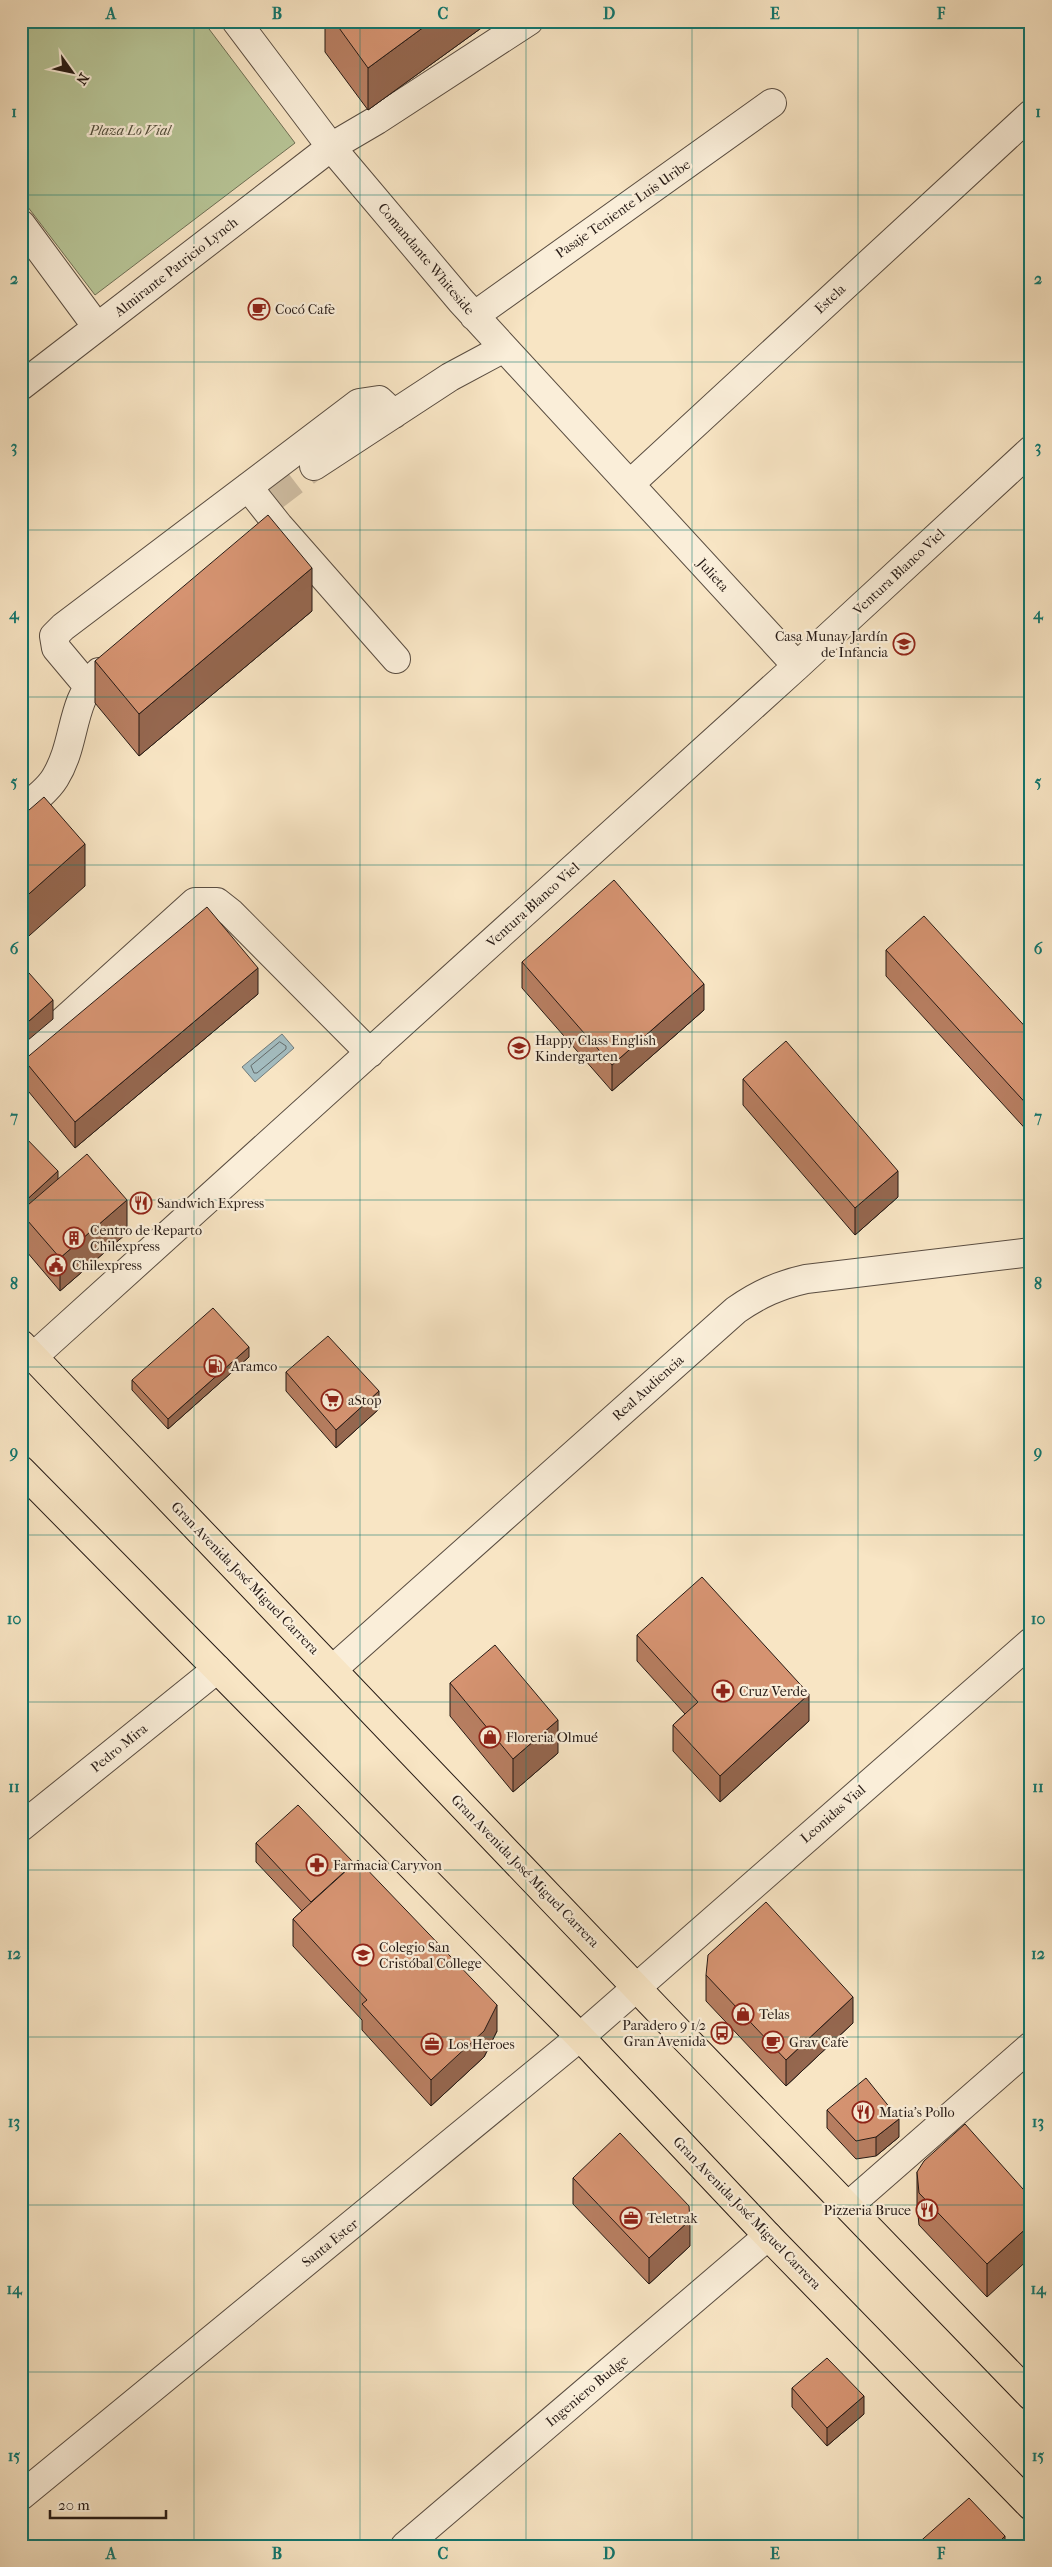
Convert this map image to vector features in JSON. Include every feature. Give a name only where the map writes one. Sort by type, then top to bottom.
[{"type":"main road","name":"Gran Avenida José Miguel Carrera","points":[[27,1350],[635,1986],[1031,2396]]},
{"type":"main road","name":"Gran Avenida José Miguel Carrera","points":[[21,1470],[580,2037],[768,2236],[1031,2506]]},
{"type":"street","name":"Comandante Whiteside","points":[[236,21],[331,147],[474,316],[630,484]]},
{"type":"street","name":"Almirante Patricio Lynch","points":[[21,386],[331,147],[378,120],[529,21]]},
{"type":"street","name":"Pasaje Teniente Luis Uribe","points":[[474,316],[772,103]]},
{"type":"street","name":"Estela","points":[[630,484],[1031,114]]},
{"type":"street","points":[[21,224],[98,328]]},
{"type":"street","points":[[314,466],[450,377],[504,348]]},
{"type":"street","points":[[87,685],[56,648],[54,636],[71,621],[359,403],[379,400],[394,414]]},
{"type":"street","name":"Ventura Blanco Viel","points":[[27,1350],[370,1053],[797,666],[1031,450]]},
{"type":"street","name":"Julieta","points":[[630,484],[797,666]]},
{"type":"street","points":[[248,487],[279,526],[396,659]]},
{"type":"street","points":[[256,544],[279,526]]},
{"type":"street","points":[[21,810],[39,796],[54,780],[66,755],[76,711],[87,685],[118,654]]},
{"type":"street","points":[[21,1059],[195,902],[217,902],[231,912],[370,1053]]},
{"type":"street","name":"Real Audiencia","points":[[332,1668],[736,1310],[760,1294],[784,1284],[806,1279],[1031,1252]]},
{"type":"street","name":"Leonidas Vial","points":[[635,1986],[1031,1642]]},
{"type":"street","name":"Pedro Mira","points":[[21,1827],[217,1668]]},
{"type":"street","name":"Santa Ester","points":[[21,2496],[580,2037],[635,1986]]},
{"type":"street","points":[[848,2206],[1031,2046]]},
{"type":"street","name":"Ingeniero Budge","points":[[406,2546],[768,2236]]},
{"type":"green space","name":"Plaza Lo Vial","points":[[21,21],[203,21],[295,143],[95,295],[21,198]]},
{"type":"water","points":[[282,1034],[294,1048],[255,1082],[242,1067]]},
{"type":"building","points":[[334,21],[432,21],[368,68]]},
{"type":"building","points":[[268,515],[312,568],[139,714],[95,661]]},
{"type":"building","points":[[44,797],[85,844],[21,901],[21,817]]},
{"type":"building","points":[[614,880],[704,984],[612,1065],[522,962]]},
{"type":"building","points":[[207,907],[258,968],[75,1122],[24,1060]]},
{"type":"building","points":[[924,916],[1031,1033],[1031,1109],[886,950]]},
{"type":"building","points":[[21,964],[53,1000],[21,1028]]},
{"type":"building","points":[[786,1041],[898,1171],[855,1208],[743,1079]]},
{"type":"building","points":[[21,1133],[58,1171],[21,1205]]},
{"type":"building","points":[[87,1154],[127,1200],[60,1258],[21,1211]]},
{"type":"building","points":[[213,1308],[249,1347],[168,1419],[132,1380]]},
{"type":"building","name":"aStop","points":[[328,1336],[379,1391],[336,1430],[286,1372]]},
{"type":"building","name":"Cruz Verde","points":[[702,1577],[809,1694],[720,1776],[673,1725],[698,1702],[637,1635]]},
{"type":"building","points":[[495,1645],[558,1720],[513,1759],[450,1683]]},
{"type":"building","points":[[298,1805],[354,1863],[311,1902],[256,1843]]},
{"type":"building","points":[[358,1860],[497,2005],[484,2031],[431,2080],[362,2004],[367,2000],[293,1919]]},
{"type":"building","points":[[766,1902],[853,1997],[786,2060],[706,1975],[708,1955]]},
{"type":"building","points":[[866,2078],[899,2119],[876,2137],[856,2141],[827,2110]]},
{"type":"building","points":[[965,2124],[1031,2198],[1031,2224],[987,2264],[919,2193],[917,2172],[924,2161]]},
{"type":"building","points":[[620,2133],[689,2206],[690,2220],[649,2258],[573,2178]]},
{"type":"building","points":[[827,2358],[864,2396],[827,2428],[792,2388]]},
{"type":"building","points":[[969,2498],[1005,2536],[995,2546],[915,2546]]},
{"type":"tunnel","points":[[272,498],[314,466]]},
{"type":"place","name":"Cocó Cafe","points":[[259,309]]},
{"type":"place","name":"Casa Munay Jardín de Infancia","points":[[904,644]]},
{"type":"place","name":"Happy Class English Kindergarten","points":[[519,1048]]},
{"type":"place","name":"Sandwich Express","points":[[141,1203]]},
{"type":"place","name":"Centro de Reparto Chilexpress","points":[[74,1238]]},
{"type":"place","name":"Chilexpress","points":[[56,1265]]},
{"type":"place","name":"Aramco","points":[[215,1366]]},
{"type":"place","name":"aStop","points":[[332,1400]]},
{"type":"place","name":"Cruz Verde","points":[[723,1691]]},
{"type":"place","name":"Floreria Olmué","points":[[490,1737]]},
{"type":"place","name":"Farmacia Caryvon","points":[[317,1865]]},
{"type":"place","name":"Colegio San Cristóbal College","points":[[363,1955]]},
{"type":"place","name":"Telas","points":[[743,2014]]},
{"type":"place","name":"Paradero 9 1/2 Gran Avenida","points":[[722,2033]]},
{"type":"place","name":"Grav Cafe","points":[[773,2042]]},
{"type":"place","name":"Los Heroes","points":[[432,2044]]},
{"type":"place","name":"Matia's Pollo","points":[[863,2112]]},
{"type":"place","name":"Pizzeria Bruce","points":[[927,2210]]},
{"type":"place","name":"Teletrak","points":[[631,2218]]}]
